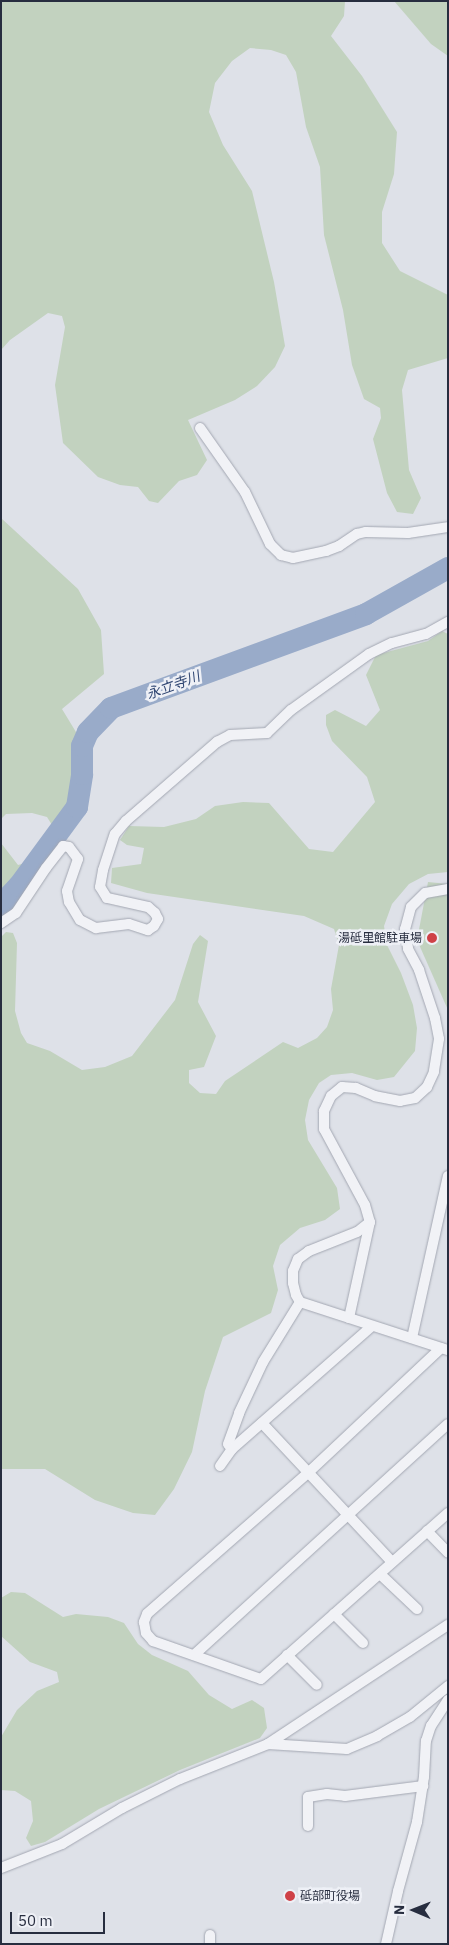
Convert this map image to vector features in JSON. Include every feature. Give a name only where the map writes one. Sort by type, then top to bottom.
[{"type":"street","points":[[200,428],[245,492],[270,544],[281,555],[293,558],[326,552],[357,534],[366,532],[408,533],[448,527]]},
{"type":"street","points":[[1,923],[16,913],[63,846],[69,847],[78,859],[67,891],[68,902],[80,920],[96,928],[129,924],[148,930],[154,926],[158,920],[155,913],[148,907],[107,898],[100,888],[103,870],[115,834],[126,821],[217,742],[230,735],[267,733],[291,710],[369,654],[392,643],[426,634],[448,622]]},
{"type":"street","points":[[349,1318],[370,1222],[365,1205],[324,1129],[324,1111],[330,1096],[342,1087],[356,1088],[375,1096],[400,1101],[414,1098],[426,1087],[434,1072],[444,1039],[419,970],[408,949],[405,929],[411,907],[425,893],[448,889]]},
{"type":"street","points":[[412,1338],[448,1176]]},
{"type":"street","points":[[370,1222],[357,1232],[309,1251],[298,1259],[293,1271],[292,1283],[300,1302],[444,1349],[309,1472],[147,1614],[144,1622],[146,1632],[153,1640],[260,1679],[448,1513]]},
{"type":"street","points":[[232,1449],[228,1444],[239,1413],[263,1362],[300,1302]]},
{"type":"street","points":[[220,1466],[232,1449],[372,1326]]},
{"type":"street","points":[[262,1423],[392,1562]]},
{"type":"street","points":[[194,1655],[448,1424]]},
{"type":"street","points":[[427,1531],[448,1554]]},
{"type":"street","points":[[380,1574],[417,1609]]},
{"type":"street","points":[[334,1614],[363,1643]]},
{"type":"street","points":[[1,1868],[62,1844],[122,1808],[180,1779],[268,1744],[448,1625]]},
{"type":"street","points":[[288,1655],[317,1686]]},
{"type":"street","points":[[268,1744],[347,1749],[377,1736],[410,1717],[448,1686]]},
{"type":"street","points":[[386,1944],[398,1891],[418,1822],[426,1741],[431,1726],[448,1700]]},
{"type":"street","points":[[308,1826],[308,1796],[326,1794],[345,1796],[423,1786]]},
{"type":"green space","points":[[4,1],[345,1],[344,16],[331,36],[362,76],[397,132],[394,174],[382,212],[382,243],[400,271],[448,295],[448,358],[408,370],[402,390],[409,470],[421,498],[413,514],[397,512],[387,493],[373,439],[381,418],[380,408],[364,399],[352,365],[343,310],[324,235],[320,167],[306,127],[296,72],[286,55],[271,50],[250,48],[232,61],[215,83],[209,112],[223,145],[252,191],[274,282],[285,346],[275,367],[257,386],[235,400],[188,420],[207,460],[197,475],[179,481],[158,503],[149,501],[138,487],[120,485],[98,477],[63,443],[55,385],[65,327],[62,316],[48,313],[10,340],[1,350],[1,3]]},
{"type":"green space","points":[[394,1],[448,1],[448,56],[431,44]]},
{"type":"green space","points":[[1,518],[78,589],[101,630],[104,674],[62,709],[79,737],[82,768],[72,820],[62,828],[52,825],[47,817],[32,813],[6,814],[1,819]]},
{"type":"green space","points":[[442,631],[448,634],[448,872],[428,874],[409,884],[392,904],[384,926],[387,945],[401,973],[413,1005],[417,1028],[415,1051],[394,1077],[377,1080],[352,1073],[331,1075],[319,1083],[309,1100],[305,1120],[308,1140],[337,1188],[340,1209],[325,1220],[300,1228],[280,1245],[273,1266],[278,1290],[271,1313],[223,1337],[205,1391],[192,1452],[174,1489],[155,1515],[133,1513],[95,1500],[45,1469],[1,1469],[1,937],[6,932],[13,933],[17,943],[15,1011],[21,1033],[27,1043],[50,1051],[82,1070],[105,1067],[132,1056],[175,1000],[193,944],[200,935],[208,941],[198,1002],[216,1036],[204,1067],[189,1070],[189,1083],[200,1093],[216,1094],[225,1081],[283,1042],[298,1048],[317,1038],[327,1027],[333,1010],[331,989],[339,945],[334,929],[304,916],[147,893],[111,883],[112,868],[141,864],[144,848],[127,845],[120,840],[129,826],[164,827],[196,819],[215,806],[243,802],[269,803],[309,849],[333,852],[375,802],[367,777],[332,741],[326,725],[326,715],[335,710],[366,726],[380,710],[366,675],[376,655],[428,641]]},
{"type":"green space","points":[[1,843],[18,865],[29,862],[33,853],[41,846],[48,847],[49,854],[36,874],[1,906]]},
{"type":"green space","name":"湯砥里館駐車場","points":[[428,882],[448,884],[448,1010],[417,940]]},
{"type":"green space","points":[[11,1592],[25,1593],[63,1617],[76,1614],[108,1617],[124,1623],[138,1644],[152,1655],[188,1671],[209,1695],[232,1709],[252,1700],[264,1708],[267,1728],[260,1738],[180,1770],[99,1809],[45,1842],[31,1846],[26,1838],[33,1821],[31,1801],[15,1791],[1,1790],[1,1737],[17,1710],[37,1691],[59,1682],[57,1672],[30,1662],[1,1636],[1,1598]]},
{"type":"waterway","name":"永立寺川","points":[[1,905],[19,886],[77,807],[82,774],[82,746],[88,732],[111,708],[366,614],[448,568]]},
{"type":"place","name":"湯砥里館駐車場","points":[[432,938]]},
{"type":"place","name":"砥部町役場","points":[[290,1896]]}]
